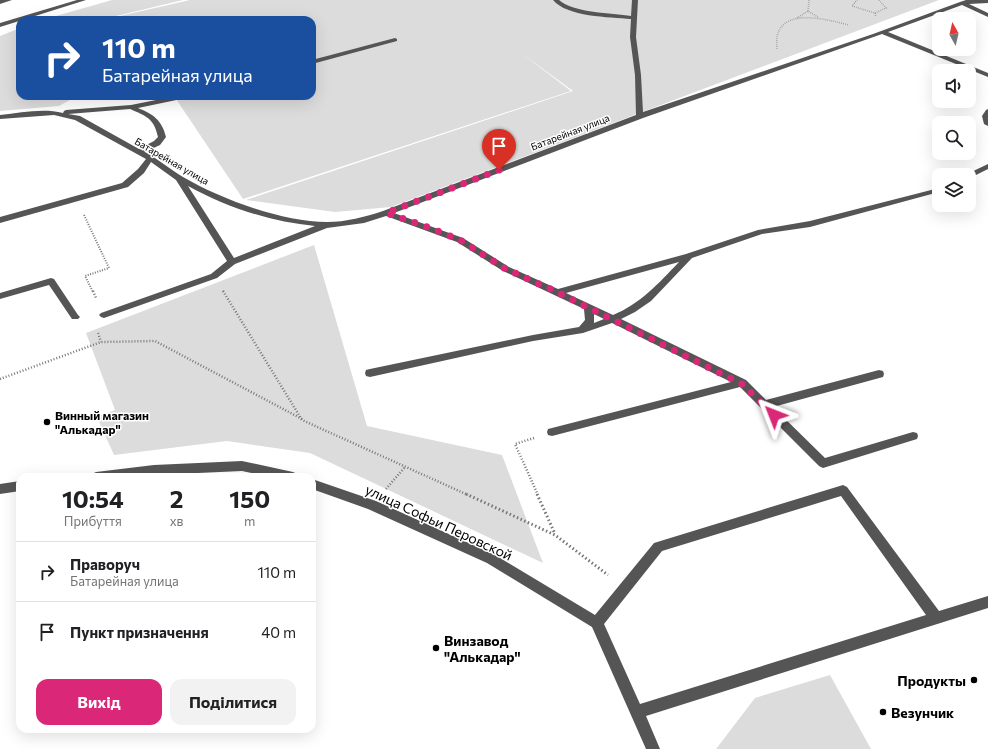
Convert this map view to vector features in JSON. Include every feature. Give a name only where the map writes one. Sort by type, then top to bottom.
[{"type":"street","points":[[0,2],[9,0]]},
{"type":"street","points":[[30,16],[83,0]]},
{"type":"street","points":[[556,0],[561,6],[573,10],[634,18]]},
{"type":"street","points":[[635,0],[633,37],[638,75],[640,116]]},
{"type":"street","name":"Батарейная улица","points":[[0,117],[54,113],[77,118],[150,158],[179,178],[203,191],[257,212],[298,222],[327,225],[364,220],[386,213],[640,116],[879,34],[971,0]]},
{"type":"street","points":[[962,3],[988,1]]},
{"type":"street","points":[[962,3],[988,14]]},
{"type":"street","points":[[0,25],[16,20]]},
{"type":"street","points":[[879,34],[988,75]]},
{"type":"street","points":[[316,61],[395,40]]},
{"type":"street","points":[[54,113],[131,108],[168,100]]},
{"type":"street","points":[[131,108],[154,119],[161,126],[162,137],[157,143],[139,152]]},
{"type":"street","points":[[988,111],[986,116],[988,124]]},
{"type":"street","points":[[0,220],[125,185],[141,171],[150,158]]},
{"type":"street","points":[[976,172],[988,166]]},
{"type":"street","points":[[179,178],[232,262]]},
{"type":"street","points":[[557,292],[689,256],[761,232],[810,224],[932,192]]},
{"type":"street","points":[[386,213],[460,240],[506,269],[557,292],[742,384],[823,463],[913,436]]},
{"type":"street","points":[[293,239],[298,222]]},
{"type":"street","points":[[104,315],[214,276],[232,262],[327,225]]},
{"type":"street","points":[[370,373],[533,338],[582,330],[612,319],[632,310],[644,301],[671,276],[689,256]]},
{"type":"street","points":[[0,296],[51,281],[75,317]]},
{"type":"street","points":[[582,330],[590,320],[588,308]]},
{"type":"street","points":[[764,405],[879,374]]},
{"type":"street","points":[[552,432],[742,384]]},
{"type":"street","points":[[129,473],[154,470],[242,466],[274,473]]},
{"type":"street","name":"улица Софьи Перовской","points":[[316,485],[372,505],[491,559],[597,623]]},
{"type":"street","points":[[0,489],[16,487]]},
{"type":"street","points":[[653,749],[597,623],[658,547],[843,490],[936,618]]},
{"type":"street","points":[[637,712],[988,602]]},
{"type":"path","points":[[808,11],[809,0]]},
{"type":"path","points":[[875,13],[886,8],[879,0]]},
{"type":"path","points":[[808,11],[820,18],[879,34]]},
{"type":"path","points":[[779,69],[776,42],[778,30],[784,23],[808,11]]},
{"type":"path","points":[[794,19],[820,18]]},
{"type":"path","points":[[86,220],[109,268],[85,276],[98,301]]},
{"type":"path","points":[[222,289],[302,420]]},
{"type":"path","points":[[0,379],[101,342],[155,342],[302,420],[389,458],[405,467],[555,535],[624,588]]},
{"type":"path","points":[[552,432],[515,444],[555,535]]},
{"type":"path","points":[[372,505],[405,467]]},
{"type":"shaded area","points":[[112,0],[183,0],[116,16],[56,16]]},
{"type":"shaded area","points":[[190,0],[939,0],[391,207],[335,212],[246,200],[573,91],[520,52],[571,91],[243,199],[177,100],[316,100],[316,16],[120,16]]},
{"type":"shaded area","points":[[16,30],[16,100],[70,100],[59,106],[0,111],[0,36]]},
{"type":"shaded area","points":[[314,245],[367,426],[502,455],[543,563],[310,453],[227,441],[114,455],[97,417],[115,410],[86,333]]},
{"type":"shaded area","points":[[830,675],[871,749],[716,749],[755,698]]},
{"type":"place","name":"Винный магазин \"Алькадар\"","points":[[47,422]]},
{"type":"place","name":"Винзавод \"Алькадар\"","points":[[436,648]]},
{"type":"place","name":"Продукты","points":[[974,680]]},
{"type":"place","name":"Везунчик","points":[[883,712]]},
{"type":"route","points":[[499,170],[386,213],[460,240],[506,269],[557,292],[742,384],[774,415]]}]
